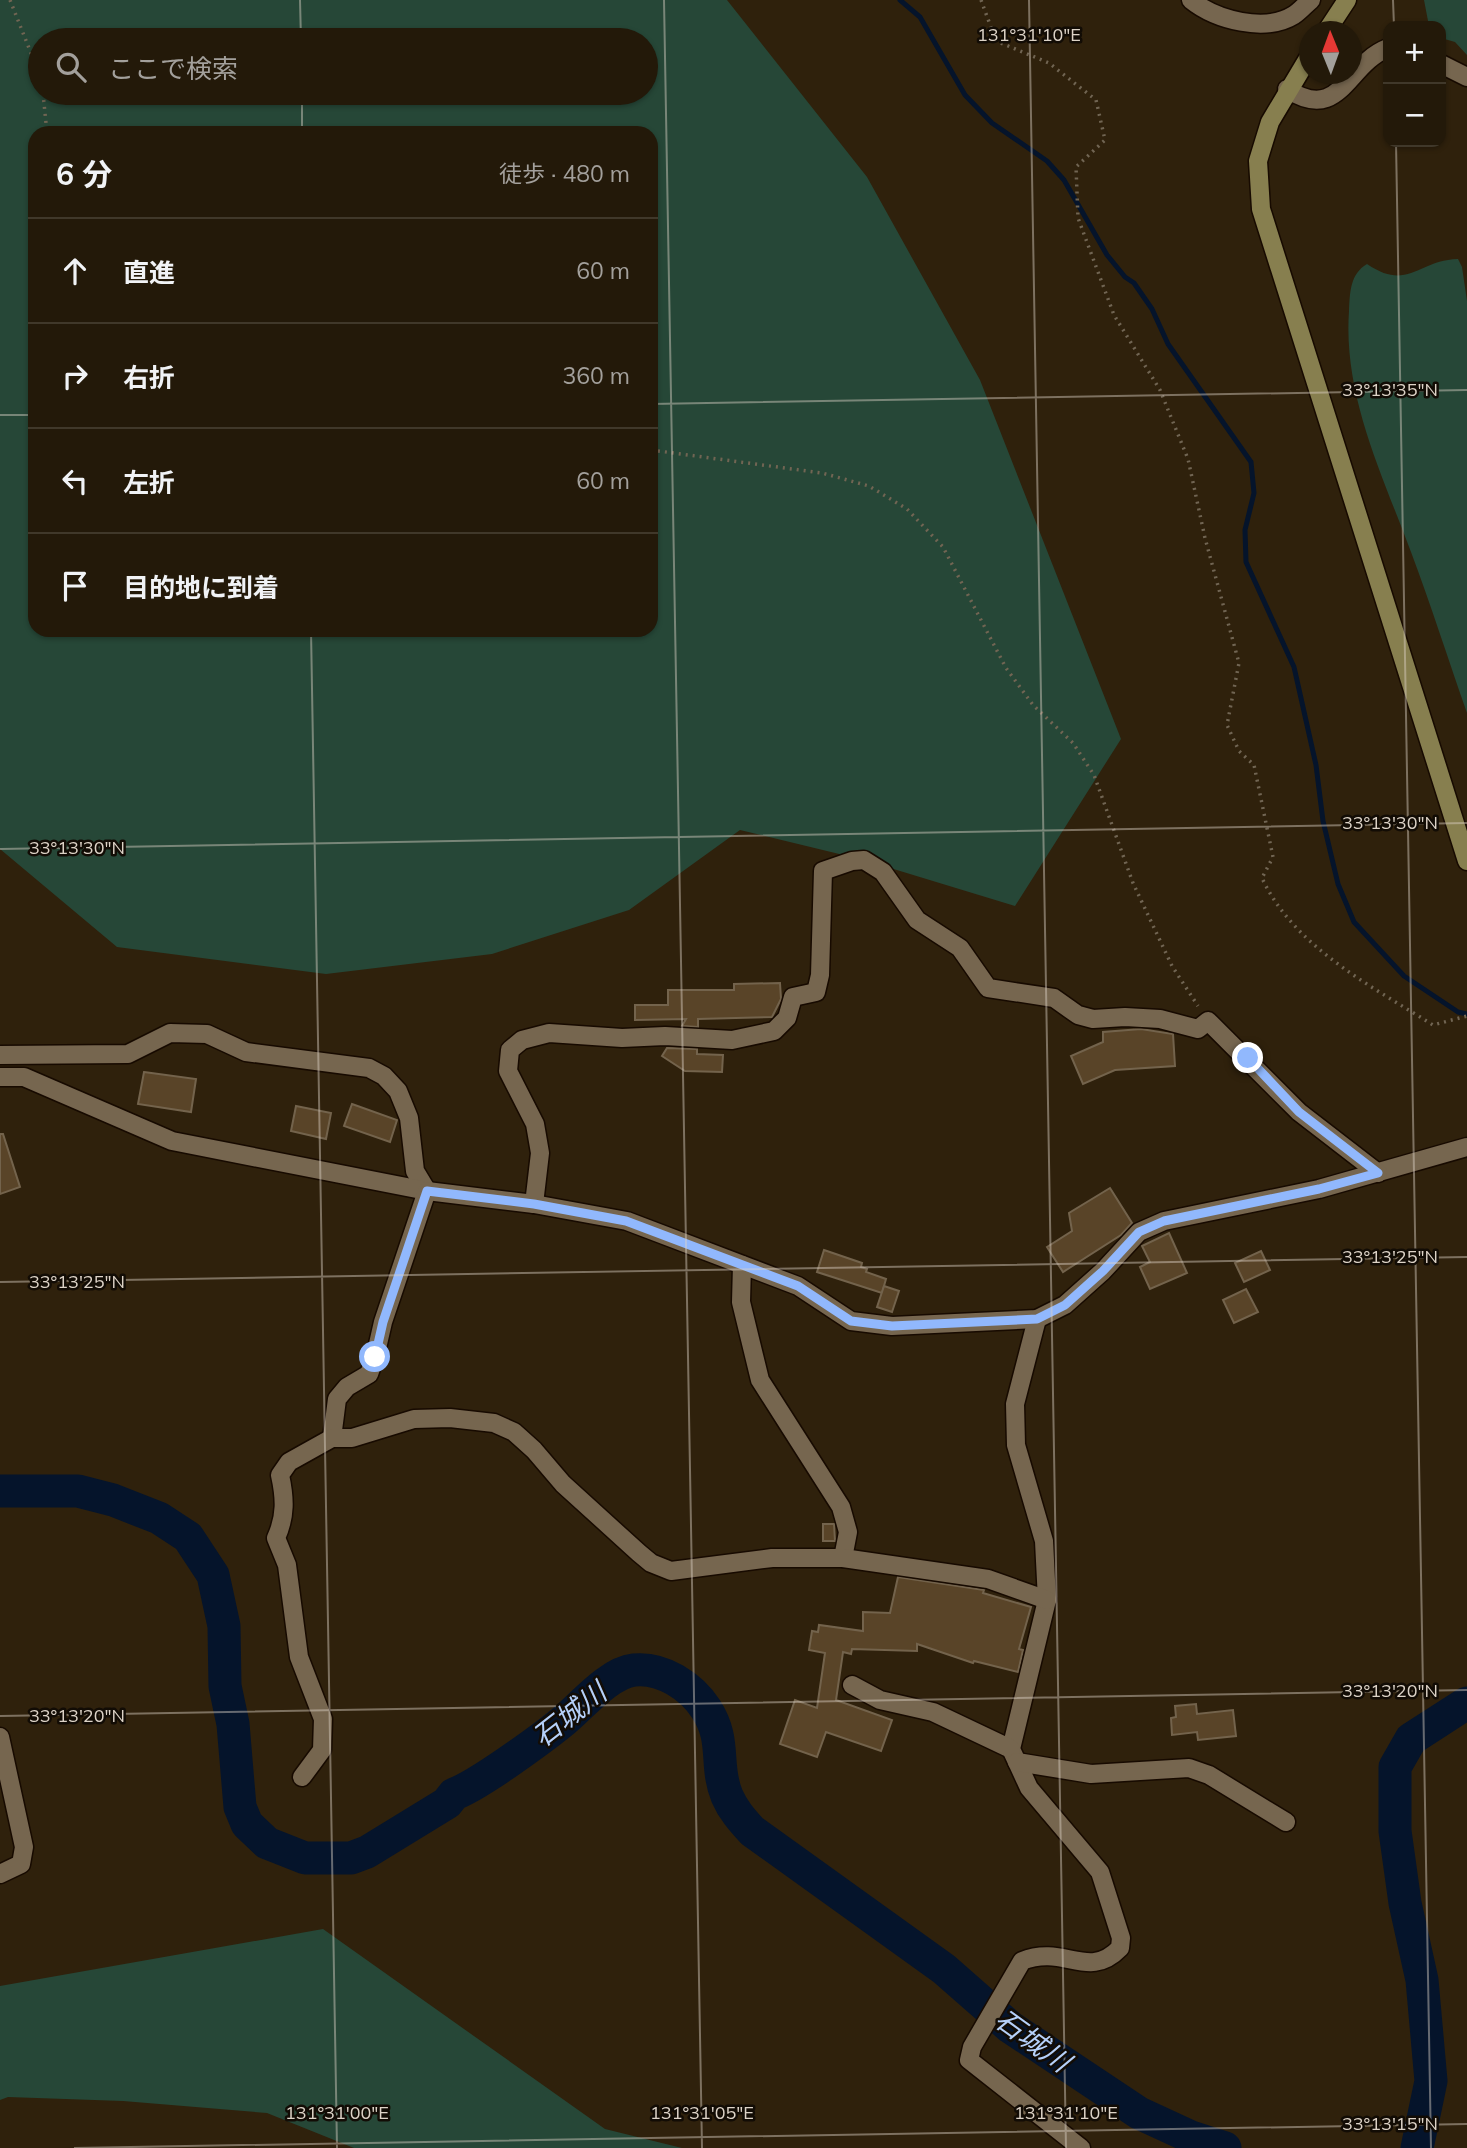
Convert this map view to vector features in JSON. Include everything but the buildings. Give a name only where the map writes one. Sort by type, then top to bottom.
[{"type":"street","points":[[1191,0],[1225,17],[1257,25],[1293,16],[1311,0]]},
{"type":"street","points":[[1333,21],[1347,0]]},
{"type":"street","points":[[1287,89],[1313,102],[1327,99],[1383,52]]},
{"type":"street","points":[[1446,66],[1467,77]]},
{"type":"street","points":[[1299,71],[1270,122],[1258,161],[1261,209],[1467,861]]},
{"type":"street","points":[[534,1204],[540,1153],[535,1124],[508,1071],[510,1050],[522,1040],[550,1033],[580,1032],[622,1038],[665,1036],[732,1040],[774,1031],[788,1018],[793,998],[816,992],[820,975],[823,870],[864,860],[883,872],[917,920],[960,948],[988,988],[1054,998],[1078,1015],[1093,1019],[1160,1019],[1199,1029],[1208,1021],[1299,1112],[1378,1173]]},
{"type":"street","points":[[0,1055],[128,1054],[170,1033],[207,1034],[246,1052],[369,1068],[384,1076],[398,1091],[409,1118],[415,1171],[427,1191],[383,1322],[369,1374],[347,1387],[337,1399],[332,1438]]},
{"type":"street","points":[[0,1077],[24,1077],[78,1103],[172,1141],[427,1191],[534,1204],[626,1221],[798,1286],[851,1321],[892,1326],[1037,1319],[1065,1305],[1103,1271],[1139,1232],[1164,1221],[1319,1189],[1467,1147]]},
{"type":"street","points":[[743,1265],[741,1302],[760,1380],[841,1507],[848,1532],[843,1558]]},
{"type":"street","points":[[1037,1319],[1015,1404],[1016,1445],[1044,1541],[1047,1600],[1014,1756],[1029,1788],[1100,1872],[1121,1938],[1120,1948],[1110,1959],[1095,1965],[1061,1955],[1037,1955],[1022,1961],[972,2047],[969,2060],[1081,2148]]},
{"type":"street","points":[[303,1777],[323,1749],[323,1719],[299,1657],[287,1565],[276,1538],[284,1521],[280,1475],[289,1462],[332,1438],[352,1438],[414,1419],[450,1418],[494,1423],[514,1433],[534,1450],[563,1484],[651,1563],[671,1570],[772,1558],[843,1558],[988,1579],[1047,1600]]},
{"type":"street","points":[[852,1685],[880,1700],[933,1712],[1014,1756],[1091,1774],[1189,1768],[1209,1775],[1286,1822]]},
{"type":"street","points":[[0,1737],[24,1847],[21,1864],[0,1874]]},
{"type":"path","points":[[10,0],[28,46]]},
{"type":"path","points":[[981,0],[996,41],[1049,63],[1097,100],[1105,141],[1076,167],[1078,218],[1114,315],[1160,390],[1188,459],[1205,538],[1238,663],[1227,725],[1238,751],[1254,765],[1273,857],[1262,878],[1274,904],[1314,945],[1433,1025],[1467,1016]]},
{"type":"path","points":[[44,105],[46,126]]},
{"type":"path","points":[[658,451],[822,472],[869,486],[907,509],[943,547],[1006,668],[1033,705],[1073,743],[1094,775],[1138,895],[1172,966],[1208,1021]]},
{"type":"green space","points":[[0,0],[727,0],[867,177],[980,380],[1121,739],[1015,906],[864,860],[740,830],[629,910],[492,954],[326,974],[117,947],[0,849]]},
{"type":"green space","points":[[1424,0],[1467,0],[1467,55],[1455,42],[1446,39],[1446,21],[1428,21]]},
{"type":"green space","points":[[1458,259],[1462,267],[1467,301],[1467,713],[1367,434],[1358,404],[1349,342],[1351,290],[1354,278],[1361,268],[1367,264],[1381,272],[1403,275],[1433,264]]},
{"type":"green space","points":[[323,1929],[605,2129],[682,2148],[354,2148],[267,2113],[123,2101],[8,2097],[0,2100],[0,1986]]},
{"type":"waterway","points":[[900,0],[920,17],[965,95],[992,123],[1047,161],[1064,180],[1107,255],[1125,277],[1134,283],[1152,309],[1168,344],[1251,462],[1254,493],[1245,530],[1246,562],[1294,667],[1316,765],[1323,821],[1338,884],[1354,922],[1404,976],[1458,1012],[1467,1014]]},
{"type":"waterway","name":"石城川","points":[[0,1491],[78,1491],[113,1500],[159,1518],[188,1537],[213,1575],[224,1626],[225,1686],[233,1724],[240,1807],[247,1824],[267,1843],[305,1858],[351,1858],[367,1852],[524,1751],[614,1677],[634,1670],[665,1675],[684,1686],[706,1709],[716,1732],[721,1774],[727,1796],[752,1831],[944,1969],[1010,2027],[1139,2113],[1191,2137],[1225,2148]]},
{"type":"waterway","name":"石城川","points":[[1417,2148],[1431,2081],[1422,1980],[1405,1903],[1395,1831],[1395,1767],[1411,1739],[1467,1703]]},
{"type":"route","points":[[375,1357],[383,1322],[427,1191],[534,1204],[626,1221],[798,1286],[851,1321],[892,1326],[1037,1319],[1065,1305],[1103,1271],[1139,1232],[1164,1221],[1319,1189],[1378,1173],[1299,1112],[1248,1058]]}]
